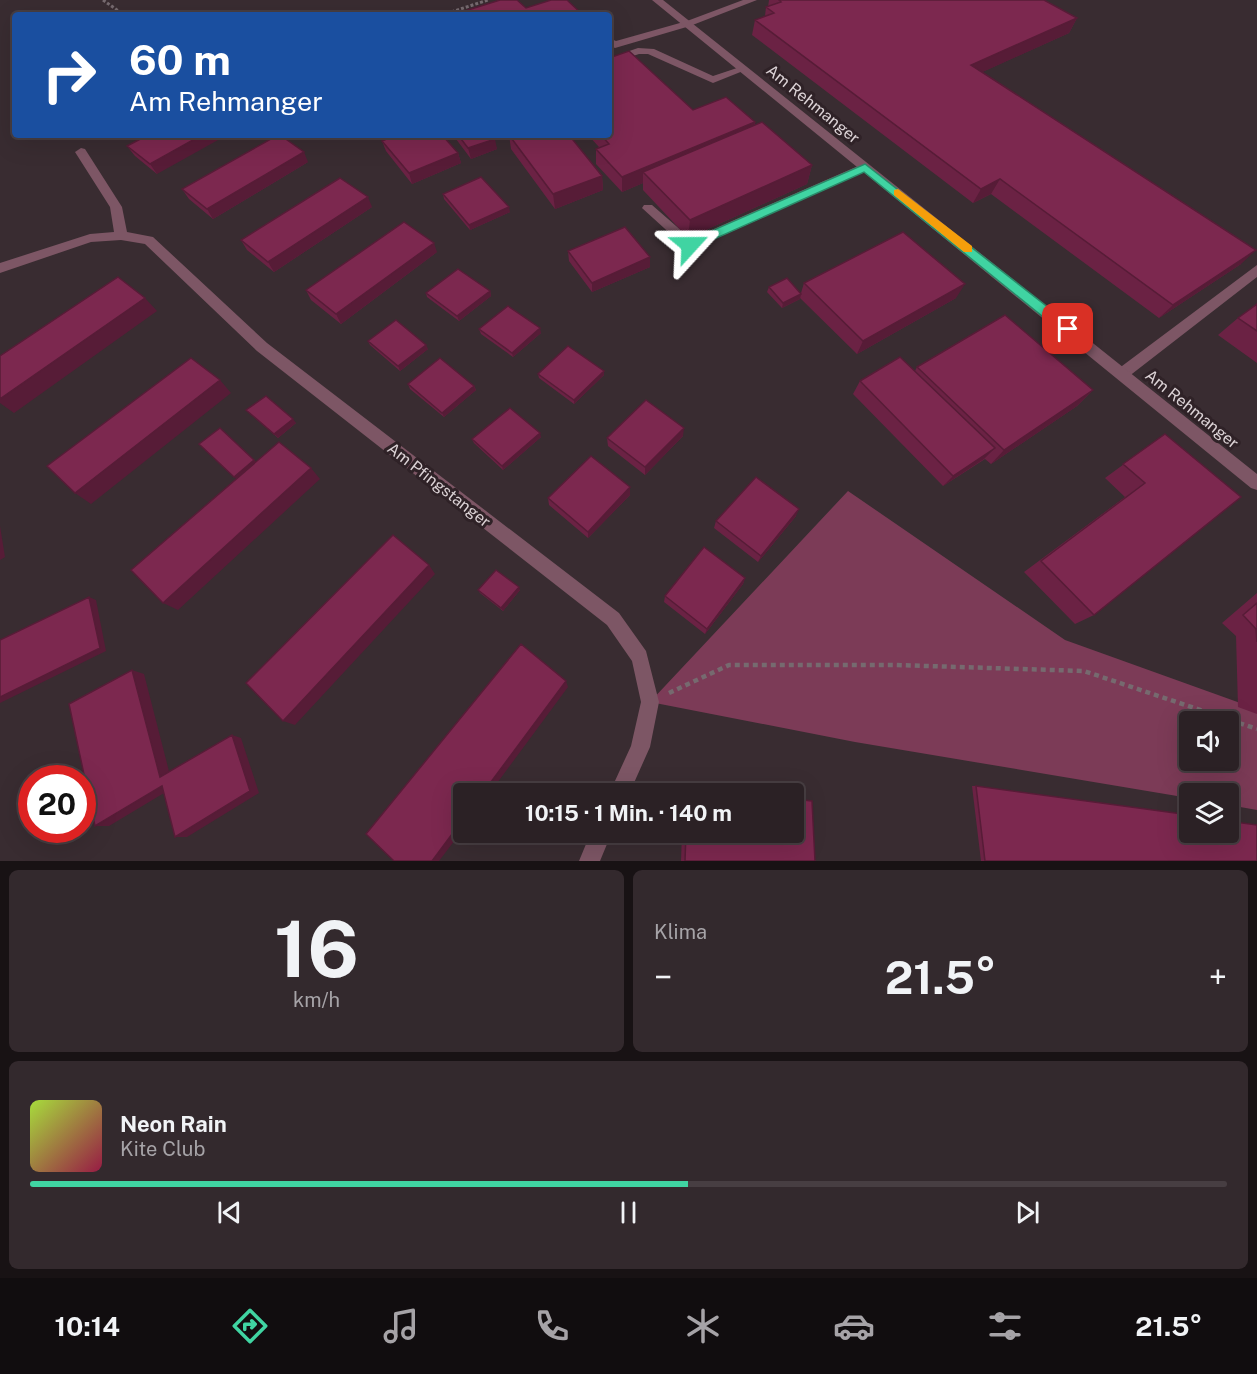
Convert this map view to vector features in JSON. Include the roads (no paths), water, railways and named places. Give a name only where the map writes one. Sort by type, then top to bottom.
[{"type":"street","name":"Am Rehmanger","points":[[657,0],[1257,483]]},
{"type":"street","points":[[612,43],[615,45],[752,0]]},
{"type":"street","points":[[612,60],[638,51],[651,51],[701,77],[713,80],[743,69]]},
{"type":"street","points":[[81,152],[116,207],[121,236]]},
{"type":"street","points":[[648,208],[690,245],[865,167]]},
{"type":"street","name":"Am Pfingstanger","points":[[0,268],[90,238],[121,236],[149,240],[262,347],[613,619],[640,657],[650,702],[640,747],[624,783]]},
{"type":"street","points":[[1123,373],[1257,270]]},
{"type":"street","points":[[589,861],[597,843]]}]
